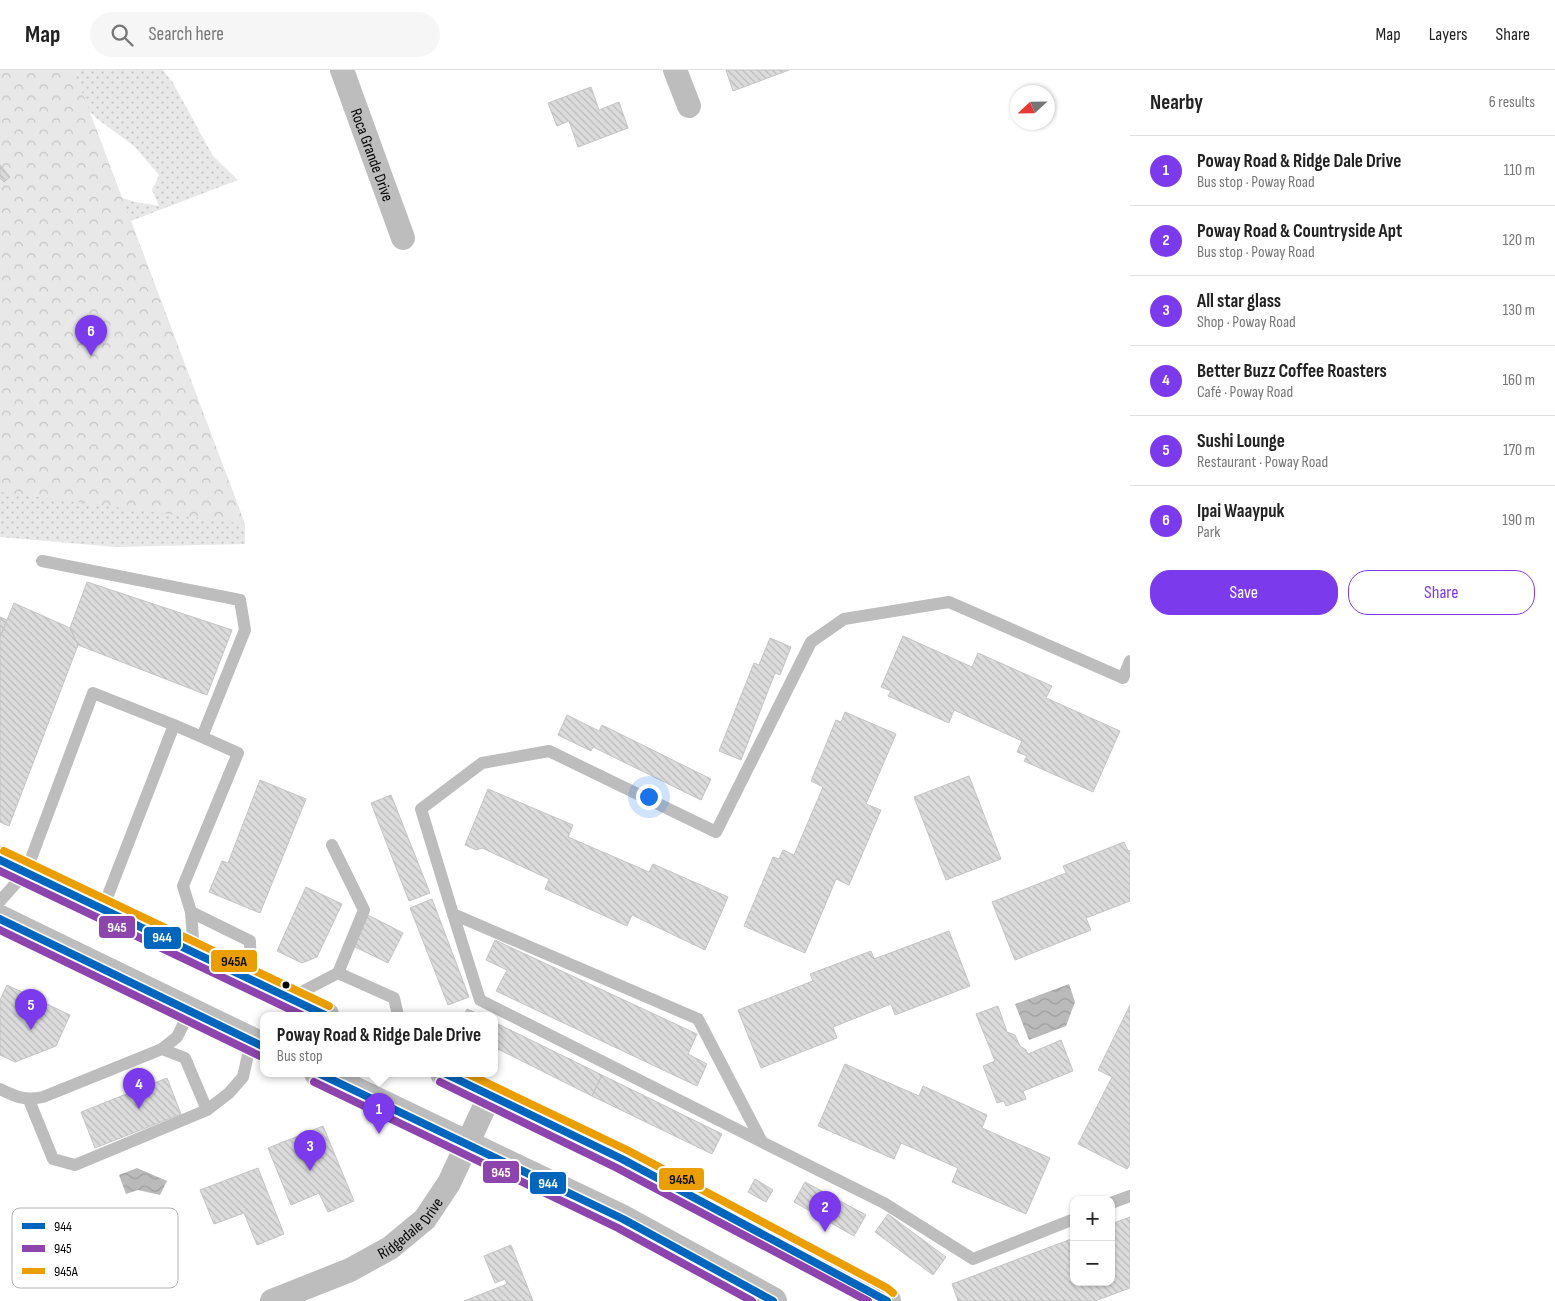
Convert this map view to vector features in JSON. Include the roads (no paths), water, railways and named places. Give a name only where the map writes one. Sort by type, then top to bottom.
[{"type":"main road","points":[[0,860],[319,1012]]},
{"type":"main road","points":[[0,919],[258,1044]]},
{"type":"main road","points":[[326,1077],[623,1219],[773,1301]]},
{"type":"main road","points":[[452,1077],[622,1159],[872,1297]]},
{"type":"street","name":"Roca Grande Drive","points":[[342,70],[402,238]]},
{"type":"street","points":[[675,70],[689,106]]},
{"type":"street","name":"Ridgedale Drive","points":[[272,1301],[350,1270],[390,1248],[425,1219],[449,1182],[490,1095]]},
{"type":"lane","points":[[42,561],[240,600],[245,630],[202,737]]},
{"type":"lane","points":[[1070,1221],[973,1259],[884,1203],[480,1000],[421,809],[482,763],[549,751],[716,832],[811,642],[844,619],[949,602],[1123,678],[1130,661]]},
{"type":"lane","points":[[0,901],[26,872],[93,693],[238,753],[183,886],[192,912],[194,952]]},
{"type":"lane","points":[[103,908],[174,725]]},
{"type":"lane","points":[[290,998],[338,973],[364,910],[332,845]]},
{"type":"lane","points":[[192,912],[250,941],[251,980]]},
{"type":"lane","points":[[453,914],[698,1019],[762,1142]]},
{"type":"lane","points":[[338,973],[394,998],[397,1012]]},
{"type":"lane","points":[[0,1089],[29,1100],[43,1097],[162,1049],[177,1037],[190,1011]]},
{"type":"lane","points":[[29,1100],[53,1159],[74,1165],[207,1110],[229,1093],[243,1077],[258,1044]]},
{"type":"lane","points":[[162,1049],[185,1058],[207,1110]]},
{"type":"lane","points":[[1115,1202],[1130,1196]]},
{"type":"water","points":[[1069,984],[1075,1002],[1066,1026],[1029,1040],[1015,1004]]},
{"type":"water","points":[[137,1168],[167,1181],[160,1195],[138,1190],[126,1194],[119,1175]]},
{"type":"place","name":"Ipai Waaypuk","points":[[91,356]]},
{"type":"place","name":"Sushi Lounge","points":[[31,1030]]},
{"type":"place","name":"Better Buzz Coffee Roasters","points":[[139,1109]]},
{"type":"place","name":"Poway Road & Ridge Dale Drive","points":[[379,1134]]},
{"type":"place","name":"All star glass","points":[[310,1171]]},
{"type":"place","name":"Poway Road & Countryside Apt","points":[[825,1232]]}]
